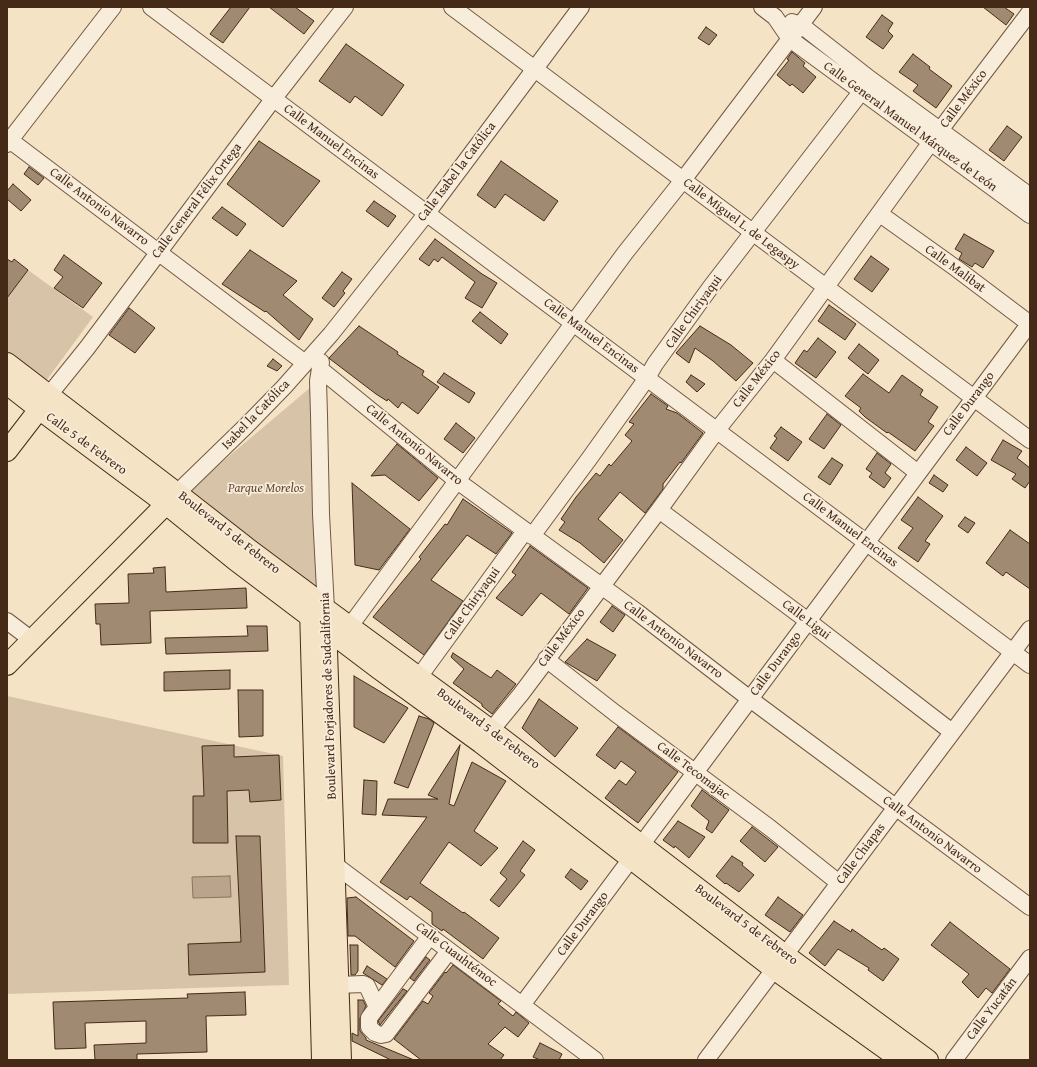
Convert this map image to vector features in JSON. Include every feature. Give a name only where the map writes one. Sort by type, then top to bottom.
[{"type":"main road","name":"Calle 5 de Febrero","points":[[7,363],[44,402],[172,498]]},
{"type":"main road","name":"Calle 5 de Febrero","points":[[7,384],[44,402]]},
{"type":"main road","points":[[7,451],[44,402]]},
{"type":"main road","points":[[7,665],[172,498]]},
{"type":"main road","name":"Boulevard 5 de Febrero","points":[[172,498],[246,547],[309,594],[318,612]]},
{"type":"main road","name":"Boulevard 5 de Febrero","points":[[172,498],[235,560],[318,612],[350,626],[419,677],[486,737],[780,962],[901,1060]]},
{"type":"main road","name":"Boulevard Forjadores de Sudcalifornia","points":[[318,612],[327,630],[341,1060]]},
{"type":"main road","name":"Boulevard Forjadores de Sudcalifornia","points":[[318,612],[316,851],[322,1060]]},
{"type":"main road","name":"Boulevard 5 de Febrero","points":[[327,630],[379,669],[486,737]]},
{"type":"main road","name":"Boulevard 5 de Febrero","points":[[780,962],[928,1060]]},
{"type":"street","points":[[8,141],[113,7]]},
{"type":"street","name":"Calle Manuel Encinas","points":[[151,7],[1030,665]]},
{"type":"street","name":"Calle General Félix Ortega","points":[[44,402],[87,348],[274,98],[345,7]]},
{"type":"street","name":"Calle Miguel L. de Legaspy","points":[[452,7],[1030,440]]},
{"type":"street","name":"Calle Isabel la Católica","points":[[331,334],[427,213],[581,7]]},
{"type":"street","points":[[762,7],[775,17],[801,25]]},
{"type":"street","points":[[350,626],[625,252],[683,180],[814,7]]},
{"type":"street","name":"Calle México","points":[[486,737],[521,694],[717,430],[773,360],[936,136],[1030,12]]},
{"type":"street","name":"Calle General Manuel Márquez de León","points":[[775,17],[790,39],[861,92],[936,136],[1030,196]]},
{"type":"street","name":"Calle General Manuel Márquez de León","points":[[801,25],[870,79],[1030,215]]},
{"type":"street","name":"Calle Chiriyaqui","points":[[419,677],[529,533],[589,459],[710,288],[754,233],[861,92]]},
{"type":"street","name":"Calle Antonio Navarro","points":[[8,141],[312,366],[456,480],[667,634],[750,699],[1030,907]]},
{"type":"street","name":"Calle Malibat","points":[[880,214],[1030,323]]},
{"type":"street","name":"Calle Durango","points":[[522,1005],[1030,323]]},
{"type":"street","name":"Isabel la Católica","points":[[172,498],[246,426],[312,366],[331,334]]},
{"type":"street","points":[[773,360],[918,472]]},
{"type":"street","name":"Boulevard Forjadores de Sudcalifornia","points":[[312,366],[318,381],[321,514],[318,612]]},
{"type":"street","name":"Calle Ligui","points":[[659,510],[808,621],[952,732]]},
{"type":"street","points":[[7,621],[32,640]]},
{"type":"street","name":"Calle Chiapas","points":[[706,1060],[1030,629]]},
{"type":"street","name":"Calle Tecomajac","points":[[546,659],[695,773],[770,828],[839,883]]},
{"type":"street","name":"Calle Cuauhtémoc","points":[[316,851],[595,1060]]},
{"type":"street","points":[[430,936],[369,1018],[369,1027],[375,1033],[381,1035],[386,1034],[449,951]]},
{"type":"street","name":"Calle Yucatán","points":[[954,1060],[1030,958]]},
{"type":"street","points":[[338,985],[363,984],[367,986],[377,1007]]},
{"type":"green space","points":[[28,270],[93,317],[46,381],[7,352],[7,298]]},
{"type":"green space","name":"Parque Morelos","points":[[311,387],[320,597],[190,489]]},
{"type":"green space","points":[[7,696],[283,756],[289,985],[7,994]]},
{"type":"shaded area","points":[[230,876],[231,897],[193,898],[192,877]]},
{"type":"building","points":[[231,7],[250,7],[223,43],[210,34]]},
{"type":"building","points":[[269,7],[295,7],[314,21],[304,34]]},
{"type":"building","points":[[983,7],[1004,7],[1014,14],[1006,25]]},
{"type":"building","points":[[882,15],[893,23],[888,31],[893,36],[883,49],[866,37]]},
{"type":"building","points":[[706,27],[717,35],[709,45],[698,38]]},
{"type":"building","points":[[346,44],[404,85],[382,116],[355,96],[350,103],[319,81]]},
{"type":"building","points":[[792,52],[805,63],[803,66],[816,77],[803,93],[792,84],[790,86],[777,75],[789,60],[787,59]]},
{"type":"building","points":[[913,54],[930,67],[929,69],[952,86],[936,108],[913,91],[918,85],[899,72]]},
{"type":"building","points":[[1007,126],[1022,137],[1004,161],[989,150]]},
{"type":"building","points":[[259,141],[320,181],[283,227],[227,184]]},
{"type":"building","points":[[501,161],[558,201],[544,221],[505,194],[495,208],[477,195]]},
{"type":"building","points":[[29,167],[44,178],[38,185],[24,174]]},
{"type":"building","points":[[13,184],[31,200],[21,211],[7,199],[7,191]]},
{"type":"building","points":[[374,201],[396,216],[388,227],[366,211]]},
{"type":"building","points":[[222,207],[246,224],[237,236],[212,218]]},
{"type":"building","points":[[964,234],[994,251],[983,268],[975,263],[972,267],[959,259],[962,253],[955,249]]},
{"type":"building","points":[[435,239],[482,274],[497,283],[482,308],[465,298],[475,282],[442,257],[438,262],[434,259],[429,266],[419,259]]},
{"type":"building","points":[[250,250],[297,281],[283,295],[313,319],[299,340],[266,311],[265,312],[222,284]]},
{"type":"building","points":[[64,255],[102,283],[83,308],[54,288],[63,277],[54,270]]},
{"type":"building","points":[[871,256],[889,269],[872,292],[854,279]]},
{"type":"building","points":[[7,259],[12,262],[14,259],[28,270],[7,298]]},
{"type":"building","points":[[342,272],[352,279],[343,291],[345,293],[334,307],[322,298]]},
{"type":"building","points":[[829,305],[856,324],[845,340],[818,321]]},
{"type":"building","points":[[129,308],[155,328],[135,353],[109,335]]},
{"type":"building","points":[[480,312],[508,334],[501,344],[472,321]]},
{"type":"building","points":[[359,326],[398,352],[397,354],[424,371],[422,375],[439,387],[418,414],[402,402],[398,408],[388,399],[387,401],[376,394],[329,358]]},
{"type":"building","points":[[700,326],[731,345],[753,363],[736,381],[695,348],[689,363],[676,353]]},
{"type":"building","points":[[818,338],[836,352],[816,378],[795,363],[804,350],[807,352]]},
{"type":"building","points":[[859,344],[879,360],[868,374],[848,358]]},
{"type":"building","points":[[273,359],[282,366],[277,371],[267,366]]},
{"type":"building","points":[[444,373],[475,393],[469,403],[437,382]]},
{"type":"building","points":[[863,374],[889,393],[902,375],[923,390],[920,395],[938,407],[928,422],[934,426],[915,451],[865,417],[859,411],[861,408],[845,396]]},
{"type":"building","points":[[691,375],[705,384],[697,392],[686,382]]},
{"type":"building","points":[[651,394],[668,406],[666,409],[677,413],[703,433],[681,463],[680,462],[663,484],[663,489],[645,513],[620,492],[598,519],[623,540],[604,563],[580,543],[559,530],[565,522],[561,519],[576,497],[596,473],[600,476],[609,464],[611,466],[632,441],[625,435],[634,424],[629,422]]},
{"type":"building","points":[[827,414],[841,425],[824,449],[809,439]]},
{"type":"building","points":[[456,423],[475,438],[463,453],[444,439]]},
{"type":"building","points":[[781,427],[802,442],[788,461],[770,448],[777,438],[774,436]]},
{"type":"building","points":[[1003,440],[1022,451],[1017,458],[1030,468],[1030,481],[1025,488],[1012,479],[1016,474],[991,460]]},
{"type":"building","points":[[397,444],[438,478],[419,501],[385,475],[371,476]]},
{"type":"building","points":[[966,447],[987,463],[977,476],[956,460]]},
{"type":"building","points":[[877,453],[891,464],[885,473],[891,478],[884,488],[869,477],[872,473],[866,469]]},
{"type":"building","points":[[832,458],[843,465],[830,485],[818,477]]},
{"type":"building","points":[[934,475],[948,485],[943,492],[929,483]]},
{"type":"building","points":[[352,483],[410,529],[379,570],[355,565]]},
{"type":"building","points":[[918,497],[943,516],[925,541],[930,544],[918,562],[898,548],[913,528],[901,520]]},
{"type":"building","points":[[463,499],[512,533],[496,554],[467,535],[431,580],[463,601],[424,655],[373,617],[421,559],[419,557],[445,524],[447,525]]},
{"type":"building","points":[[965,517],[975,523],[968,533],[958,526]]},
{"type":"building","points":[[1010,530],[1030,544],[1030,589],[1006,572],[1003,576],[986,563]]},
{"type":"building","points":[[530,546],[588,588],[569,614],[541,593],[522,616],[496,598],[516,575],[512,572]]},
{"type":"building","points":[[165,567],[166,592],[246,588],[247,608],[150,611],[151,643],[101,645],[100,624],[96,624],[95,604],[129,603],[128,574],[154,573],[153,568]]},
{"type":"building","points":[[612,606],[625,615],[613,632],[600,622]]},
{"type":"building","points":[[247,626],[267,626],[268,651],[166,654],[165,638],[248,636]]},
{"type":"building","points":[[587,639],[616,655],[597,681],[565,662]]},
{"type":"building","points":[[453,653],[491,678],[497,670],[516,684],[492,714],[482,706],[482,704],[453,683],[464,669],[451,657]]},
{"type":"building","points":[[230,670],[230,689],[164,691],[164,672]]},
{"type":"building","points":[[354,676],[408,708],[384,743],[354,727]]},
{"type":"building","points":[[238,690],[263,690],[263,736],[239,737]]},
{"type":"building","points":[[539,699],[578,728],[555,757],[522,728]]},
{"type":"building","points":[[419,716],[429,719],[434,723],[408,788],[394,783]]},
{"type":"building","points":[[618,727],[678,772],[638,823],[605,798],[619,780],[626,785],[636,772],[621,761],[615,769],[596,755]]},
{"type":"building","points":[[234,745],[234,757],[279,755],[281,800],[250,802],[249,790],[227,791],[228,843],[193,843],[193,796],[204,796],[202,746]]},
{"type":"building","points":[[460,745],[449,804],[454,806],[472,762],[506,781],[474,831],[498,848],[481,866],[449,842],[420,883],[463,913],[464,912],[499,938],[483,959],[443,929],[442,931],[432,924],[432,912],[410,896],[407,900],[380,882],[427,817],[382,815],[388,799],[438,799],[428,795]]},
{"type":"building","points":[[364,780],[377,781],[376,815],[362,814]]},
{"type":"building","points":[[702,790],[729,810],[712,833],[706,829],[709,821],[691,806]]},
{"type":"building","points":[[678,821],[705,837],[689,858],[675,846],[674,848],[663,840]]},
{"type":"building","points":[[752,827],[778,847],[765,862],[740,841]]},
{"type":"building","points":[[236,836],[260,836],[265,972],[189,975],[188,944],[241,942]]},
{"type":"building","points":[[523,841],[535,850],[520,871],[525,875],[499,907],[490,900],[507,879],[500,873]]},
{"type":"building","points":[[732,856],[743,863],[742,865],[754,875],[739,892],[726,883],[725,884],[716,876]]},
{"type":"building","points":[[571,869],[588,881],[581,890],[565,877]]},
{"type":"building","points":[[356,897],[414,941],[395,967],[355,936],[348,936],[347,898]]},
{"type":"building","points":[[778,897],[803,915],[790,932],[765,915]]},
{"type":"building","points":[[834,921],[851,932],[852,929],[882,950],[884,948],[899,959],[883,981],[868,970],[869,968],[838,949],[825,966],[809,953]]},
{"type":"building","points":[[950,922],[1010,969],[992,993],[986,988],[978,998],[962,982],[969,974],[931,945]]},
{"type":"building","points":[[350,945],[358,945],[358,971],[355,975],[351,975]]},
{"type":"building","points":[[426,957],[430,960],[414,981],[410,978]]},
{"type":"building","points":[[453,965],[501,1001],[498,1004],[513,1016],[516,1012],[529,1023],[518,1037],[505,1027],[488,1044],[504,1055],[500,1060],[421,1060],[394,1039],[423,1001],[428,1004],[433,996],[429,993],[445,972],[446,973]]},
{"type":"building","points":[[367,966],[387,979],[382,985],[363,973]]},
{"type":"building","points":[[403,989],[407,991],[380,1025],[378,1021]]},
{"type":"building","points":[[245,992],[246,1015],[206,1016],[207,1052],[137,1054],[137,1060],[95,1060],[94,1045],[146,1043],[146,1021],[85,1023],[86,1048],[55,1049],[53,1002],[188,998],[187,994]]},
{"type":"building","points":[[358,1000],[363,1000],[366,1006],[360,1018],[360,1031],[366,1040],[414,1060],[391,1060],[352,1041],[352,1033],[358,1036]]},
{"type":"building","points":[[540,1043],[562,1054],[559,1060],[540,1060],[533,1057]]}]
